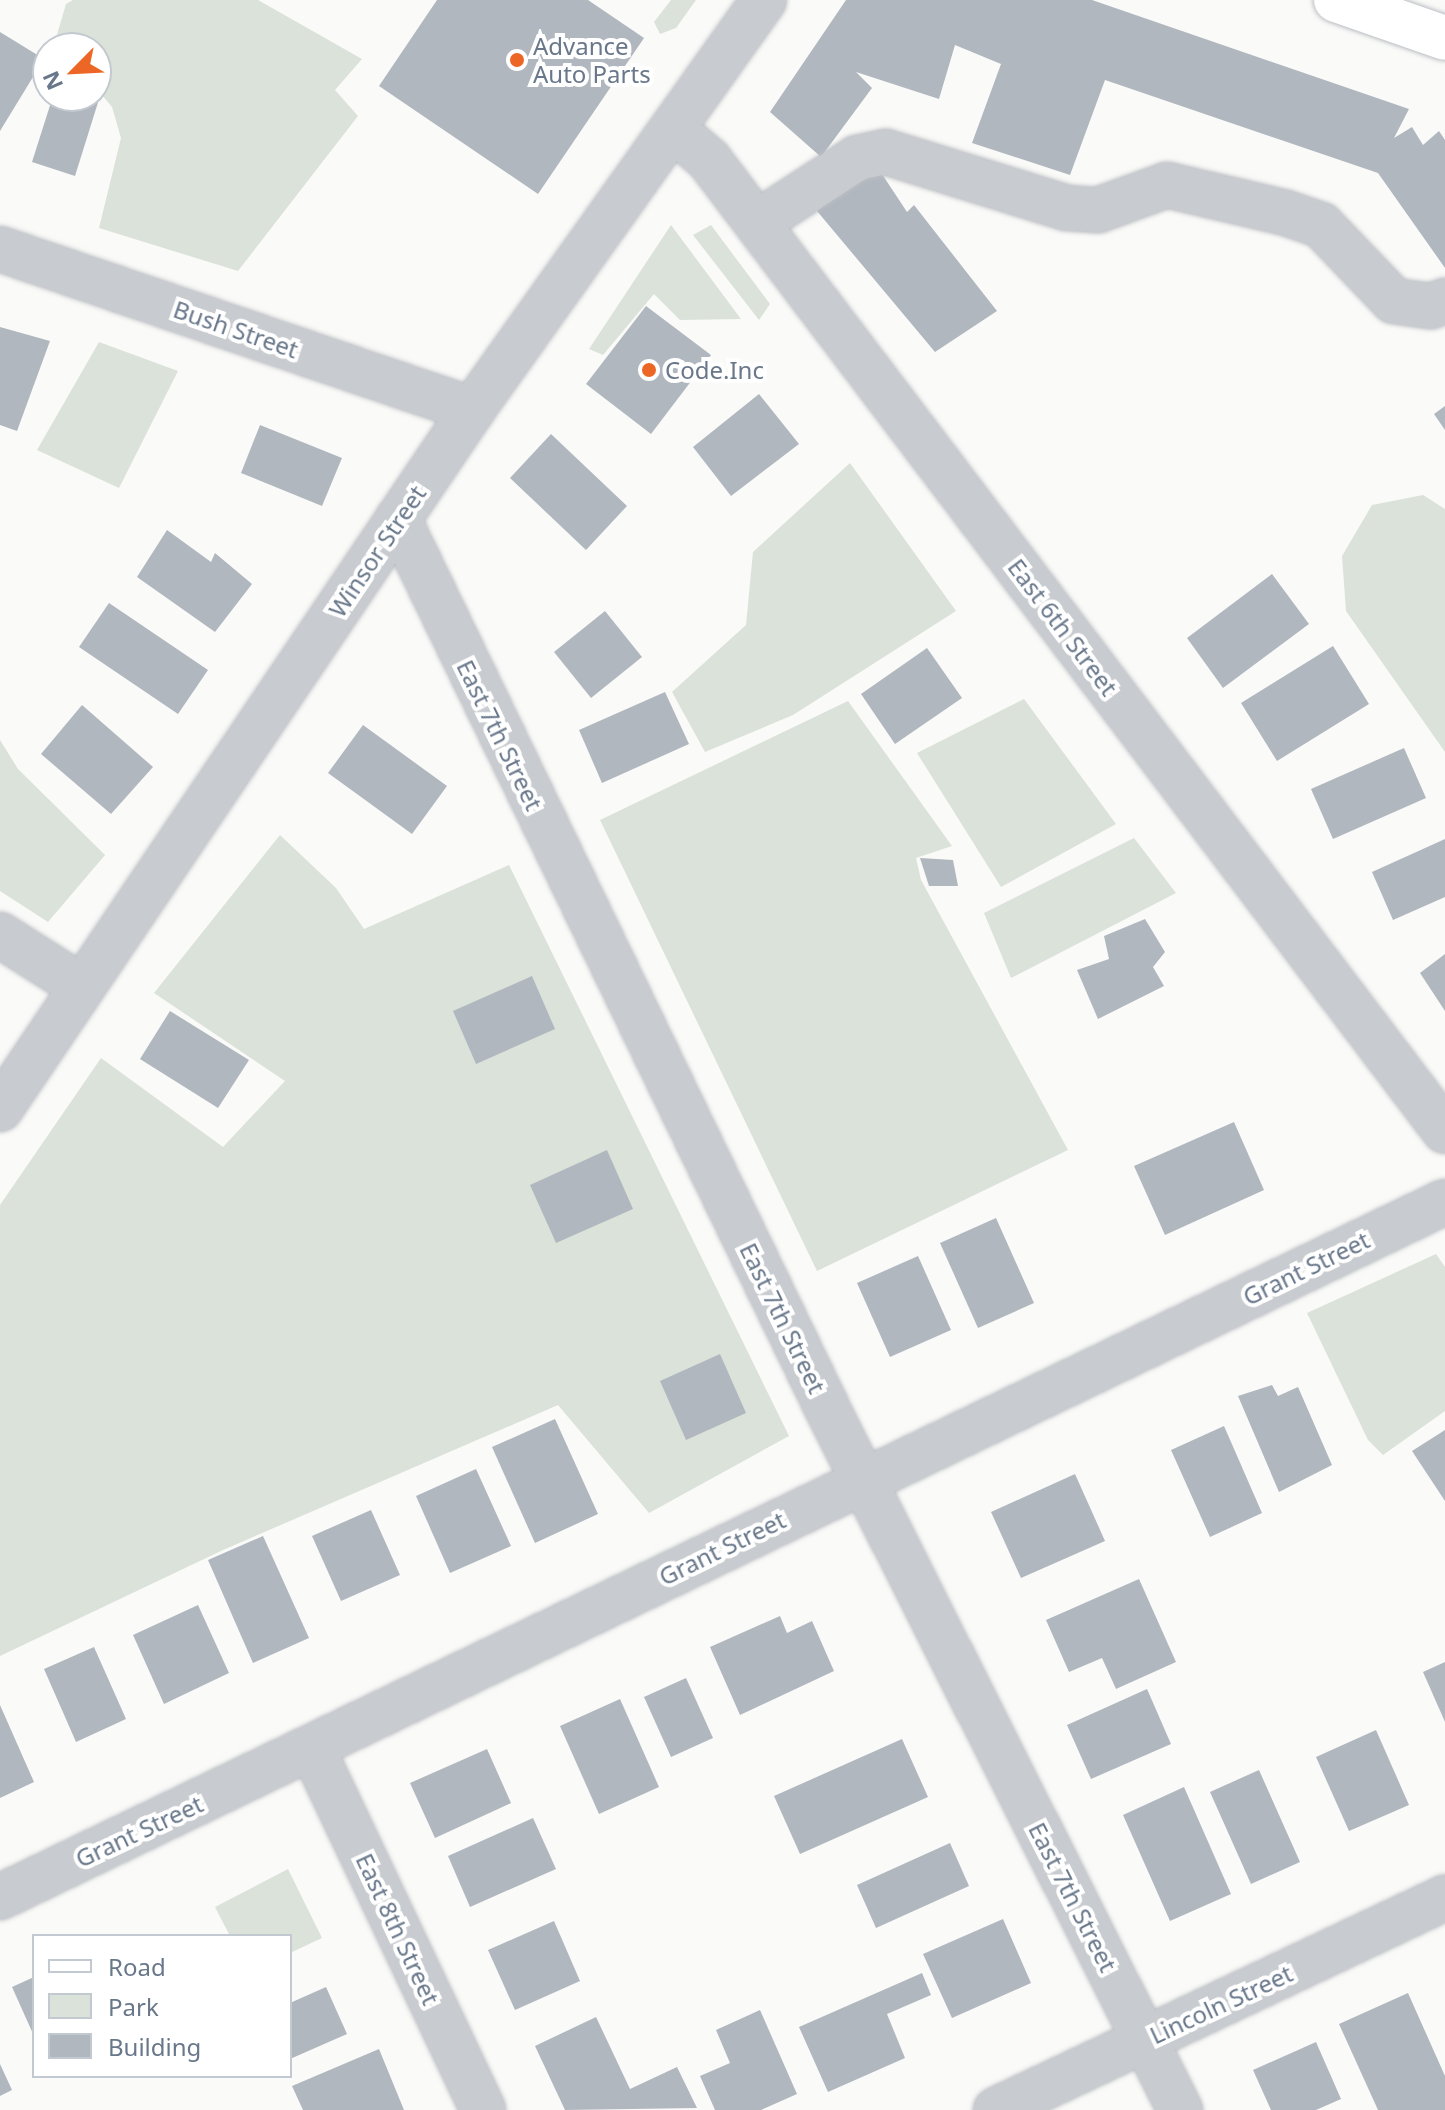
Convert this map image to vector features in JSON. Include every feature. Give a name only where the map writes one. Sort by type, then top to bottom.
[{"type":"main road","points":[[1336,0],[1445,38]]},
{"type":"street","name":"Winsor Street","points":[[0,1109],[472,410],[764,0]]},
{"type":"street","name":"East 6th Street","points":[[673,129],[709,160],[1445,1131]]},
{"type":"street","points":[[757,223],[857,158],[886,152],[1067,208],[1098,210],[1167,185],[1286,213],[1321,225],[1394,301],[1431,306],[1445,301]]},
{"type":"street","name":"Bush Street","points":[[0,249],[472,410]]},
{"type":"street","name":"East 7th Street","points":[[398,519],[862,1479],[1180,2110]]},
{"type":"street","points":[[0,935],[82,987]]},
{"type":"street","name":"Grant Street","points":[[0,1897],[862,1479],[1445,1202]]},
{"type":"street","name":"East 8th Street","points":[[312,1748],[483,2110]]},
{"type":"street","name":"Lincoln Street","points":[[996,2110],[1445,1898]]},
{"type":"green space","points":[[73,0],[258,0],[362,59],[335,90],[358,116],[238,271],[99,228],[121,138],[112,107],[112,32],[58,32],[66,4]]},
{"type":"green space","points":[[671,0],[696,0],[676,28],[660,34],[654,22]]},
{"type":"green space","points":[[671,225],[741,319],[680,320],[654,294],[603,355],[589,349]]},
{"type":"green space","points":[[711,225],[770,304],[759,320],[693,235]]},
{"type":"green space","points":[[99,342],[178,371],[119,488],[37,450]]},
{"type":"green space","points":[[850,463],[956,611],[793,715],[705,752],[672,692],[746,625],[753,552]]},
{"type":"green space","points":[[1423,495],[1445,509],[1445,752],[1346,611],[1342,556],[1372,505]]},
{"type":"green space","points":[[1024,699],[1116,824],[1001,887],[917,753]]},
{"type":"green space","points":[[848,701],[952,846],[916,858],[921,880],[1068,1150],[817,1271],[600,820]]},
{"type":"green space","points":[[0,740],[18,769],[105,855],[48,922],[0,891]]},
{"type":"green space","points":[[280,835],[336,888],[364,929],[509,865],[789,1436],[649,1513],[558,1405],[223,1550],[0,1656],[0,1205],[101,1058],[223,1147],[285,1081],[154,993]]},
{"type":"green space","points":[[1134,838],[1176,893],[1011,978],[984,913]]},
{"type":"green space","points":[[1436,1254],[1445,1267],[1445,1411],[1383,1455],[1368,1440],[1307,1313]]},
{"type":"green space","points":[[288,1869],[322,1938],[292,1952],[292,1934],[229,1934],[215,1907]]},
{"type":"building","points":[[437,0],[588,0],[644,38],[538,194],[379,86]]},
{"type":"building","points":[[846,0],[1092,0],[1409,109],[1394,138],[1412,127],[1423,145],[1439,131],[1445,140],[1445,268],[1378,173],[1105,80],[1070,175],[972,143],[1001,64],[955,45],[939,99],[856,72],[872,88],[821,157],[770,112]]},
{"type":"building","points":[[0,32],[32,52],[32,79],[0,131]]},
{"type":"building","points":[[48,112],[95,112],[75,176],[32,162]]},
{"type":"building","points":[[874,162],[907,212],[914,205],[997,311],[935,352],[817,211]]},
{"type":"building","name":"Code.Inc","points":[[646,306],[711,355],[651,434],[586,384]]},
{"type":"building","points":[[0,327],[50,341],[17,431],[0,425]]},
{"type":"building","points":[[759,394],[799,444],[731,496],[693,447]]},
{"type":"building","points":[[1445,406],[1445,430],[1434,414]]},
{"type":"building","points":[[260,425],[342,458],[322,506],[241,473]]},
{"type":"building","points":[[551,434],[627,506],[586,550],[510,478]]},
{"type":"building","points":[[167,530],[211,562],[215,553],[252,584],[215,632],[137,577]]},
{"type":"building","points":[[1272,574],[1309,624],[1223,688],[1187,638]]},
{"type":"building","points":[[109,603],[208,670],[178,714],[79,647]]},
{"type":"building","points":[[605,611],[642,657],[591,698],[554,652]]},
{"type":"building","points":[[1333,646],[1369,704],[1277,761],[1241,703]]},
{"type":"building","points":[[927,648],[962,698],[895,744],[861,694]]},
{"type":"building","points":[[665,692],[689,744],[602,783],[579,730]]},
{"type":"building","points":[[82,705],[153,767],[111,814],[41,754]]},
{"type":"building","points":[[363,725],[447,786],[412,834],[328,773]]},
{"type":"building","points":[[1404,748],[1426,798],[1333,839],[1311,789]]},
{"type":"building","points":[[1445,839],[1445,897],[1393,920],[1372,872]]},
{"type":"building","points":[[920,858],[953,860],[958,886],[929,886]]},
{"type":"building","points":[[1145,919],[1165,952],[1153,967],[1164,986],[1098,1019],[1077,970],[1109,959],[1104,936]]},
{"type":"building","points":[[1445,954],[1445,1011],[1420,973]]},
{"type":"building","points":[[532,976],[555,1029],[476,1064],[453,1011]]},
{"type":"building","points":[[170,1011],[249,1060],[218,1108],[140,1059]]},
{"type":"building","points":[[1234,1122],[1264,1190],[1165,1235],[1134,1166]]},
{"type":"building","points":[[607,1150],[633,1209],[556,1243],[530,1185]]},
{"type":"building","points":[[996,1218],[1034,1303],[978,1328],[940,1243]]},
{"type":"building","points":[[918,1256],[951,1330],[890,1357],[857,1283]]},
{"type":"building","points":[[720,1354],[746,1413],[686,1440],[660,1381]]},
{"type":"building","points":[[1272,1385],[1278,1396],[1298,1387],[1332,1465],[1279,1492],[1238,1396]]},
{"type":"building","points":[[555,1419],[598,1514],[535,1543],[492,1447]]},
{"type":"building","points":[[1224,1426],[1262,1513],[1210,1537],[1171,1450]]},
{"type":"building","points":[[1445,1430],[1445,1501],[1412,1451]]},
{"type":"building","points":[[476,1469],[511,1546],[450,1573],[416,1496]]},
{"type":"building","points":[[1075,1474],[1105,1541],[1021,1578],[991,1512]]},
{"type":"building","points":[[371,1510],[400,1575],[341,1601],[312,1536]]},
{"type":"building","points":[[263,1536],[309,1638],[253,1663],[208,1560]]},
{"type":"building","points":[[1139,1579],[1176,1662],[1116,1689],[1102,1658],[1069,1672],[1046,1620]]},
{"type":"building","points":[[198,1605],[229,1673],[164,1704],[133,1635]]},
{"type":"building","points":[[780,1616],[787,1633],[812,1621],[834,1671],[740,1715],[710,1647]]},
{"type":"building","points":[[94,1647],[126,1719],[76,1742],[44,1669]]},
{"type":"building","points":[[1445,1662],[1445,1722],[1423,1672]]},
{"type":"building","points":[[686,1678],[713,1738],[671,1757],[644,1697]]},
{"type":"building","points":[[1147,1689],[1171,1744],[1091,1779],[1067,1725]]},
{"type":"building","points":[[620,1699],[659,1787],[599,1814],[560,1726]]},
{"type":"building","points":[[0,1705],[34,1782],[0,1798]]},
{"type":"building","points":[[1376,1730],[1409,1805],[1349,1831],[1316,1757]]},
{"type":"building","points":[[902,1739],[928,1797],[800,1854],[774,1796]]},
{"type":"building","points":[[487,1749],[511,1803],[435,1838],[410,1783]]},
{"type":"building","points":[[1259,1770],[1300,1862],[1251,1884],[1210,1792]]},
{"type":"building","points":[[1184,1787],[1231,1894],[1170,1921],[1123,1815]]},
{"type":"building","points":[[533,1818],[556,1869],[470,1907],[448,1856]]},
{"type":"building","points":[[950,1843],[969,1886],[876,1928],[857,1885]]},
{"type":"building","points":[[1003,1919],[1031,1983],[952,2018],[923,1954]]},
{"type":"building","points":[[554,1921],[580,1981],[515,2010],[488,1950]]},
{"type":"building","points":[[922,1973],[931,1995],[887,2014],[905,2058],[828,2092],[799,2027]]},
{"type":"building","points":[[32,1978],[32,2032],[12,1987]]},
{"type":"building","points":[[326,1987],[347,2034],[292,2058],[292,2002]]},
{"type":"building","points":[[1408,1993],[1445,2076],[1445,2110],[1378,2110],[1339,2024]]},
{"type":"building","points":[[760,2010],[797,2094],[761,2110],[715,2110],[700,2076],[730,2063],[716,2030]]},
{"type":"building","points":[[596,2017],[630,2089],[677,2067],[697,2108],[565,2110],[535,2046]]},
{"type":"building","points":[[1316,2042],[1341,2099],[1316,2110],[1271,2110],[1253,2070]]},
{"type":"building","points":[[379,2049],[404,2110],[303,2110],[292,2086]]},
{"type":"building","points":[[0,2064],[12,2090],[0,2096]]},
{"type":"place","name":"Advance Auto Parts","points":[[517,60]]},
{"type":"place","name":"Code.Inc","points":[[649,370]]}]
